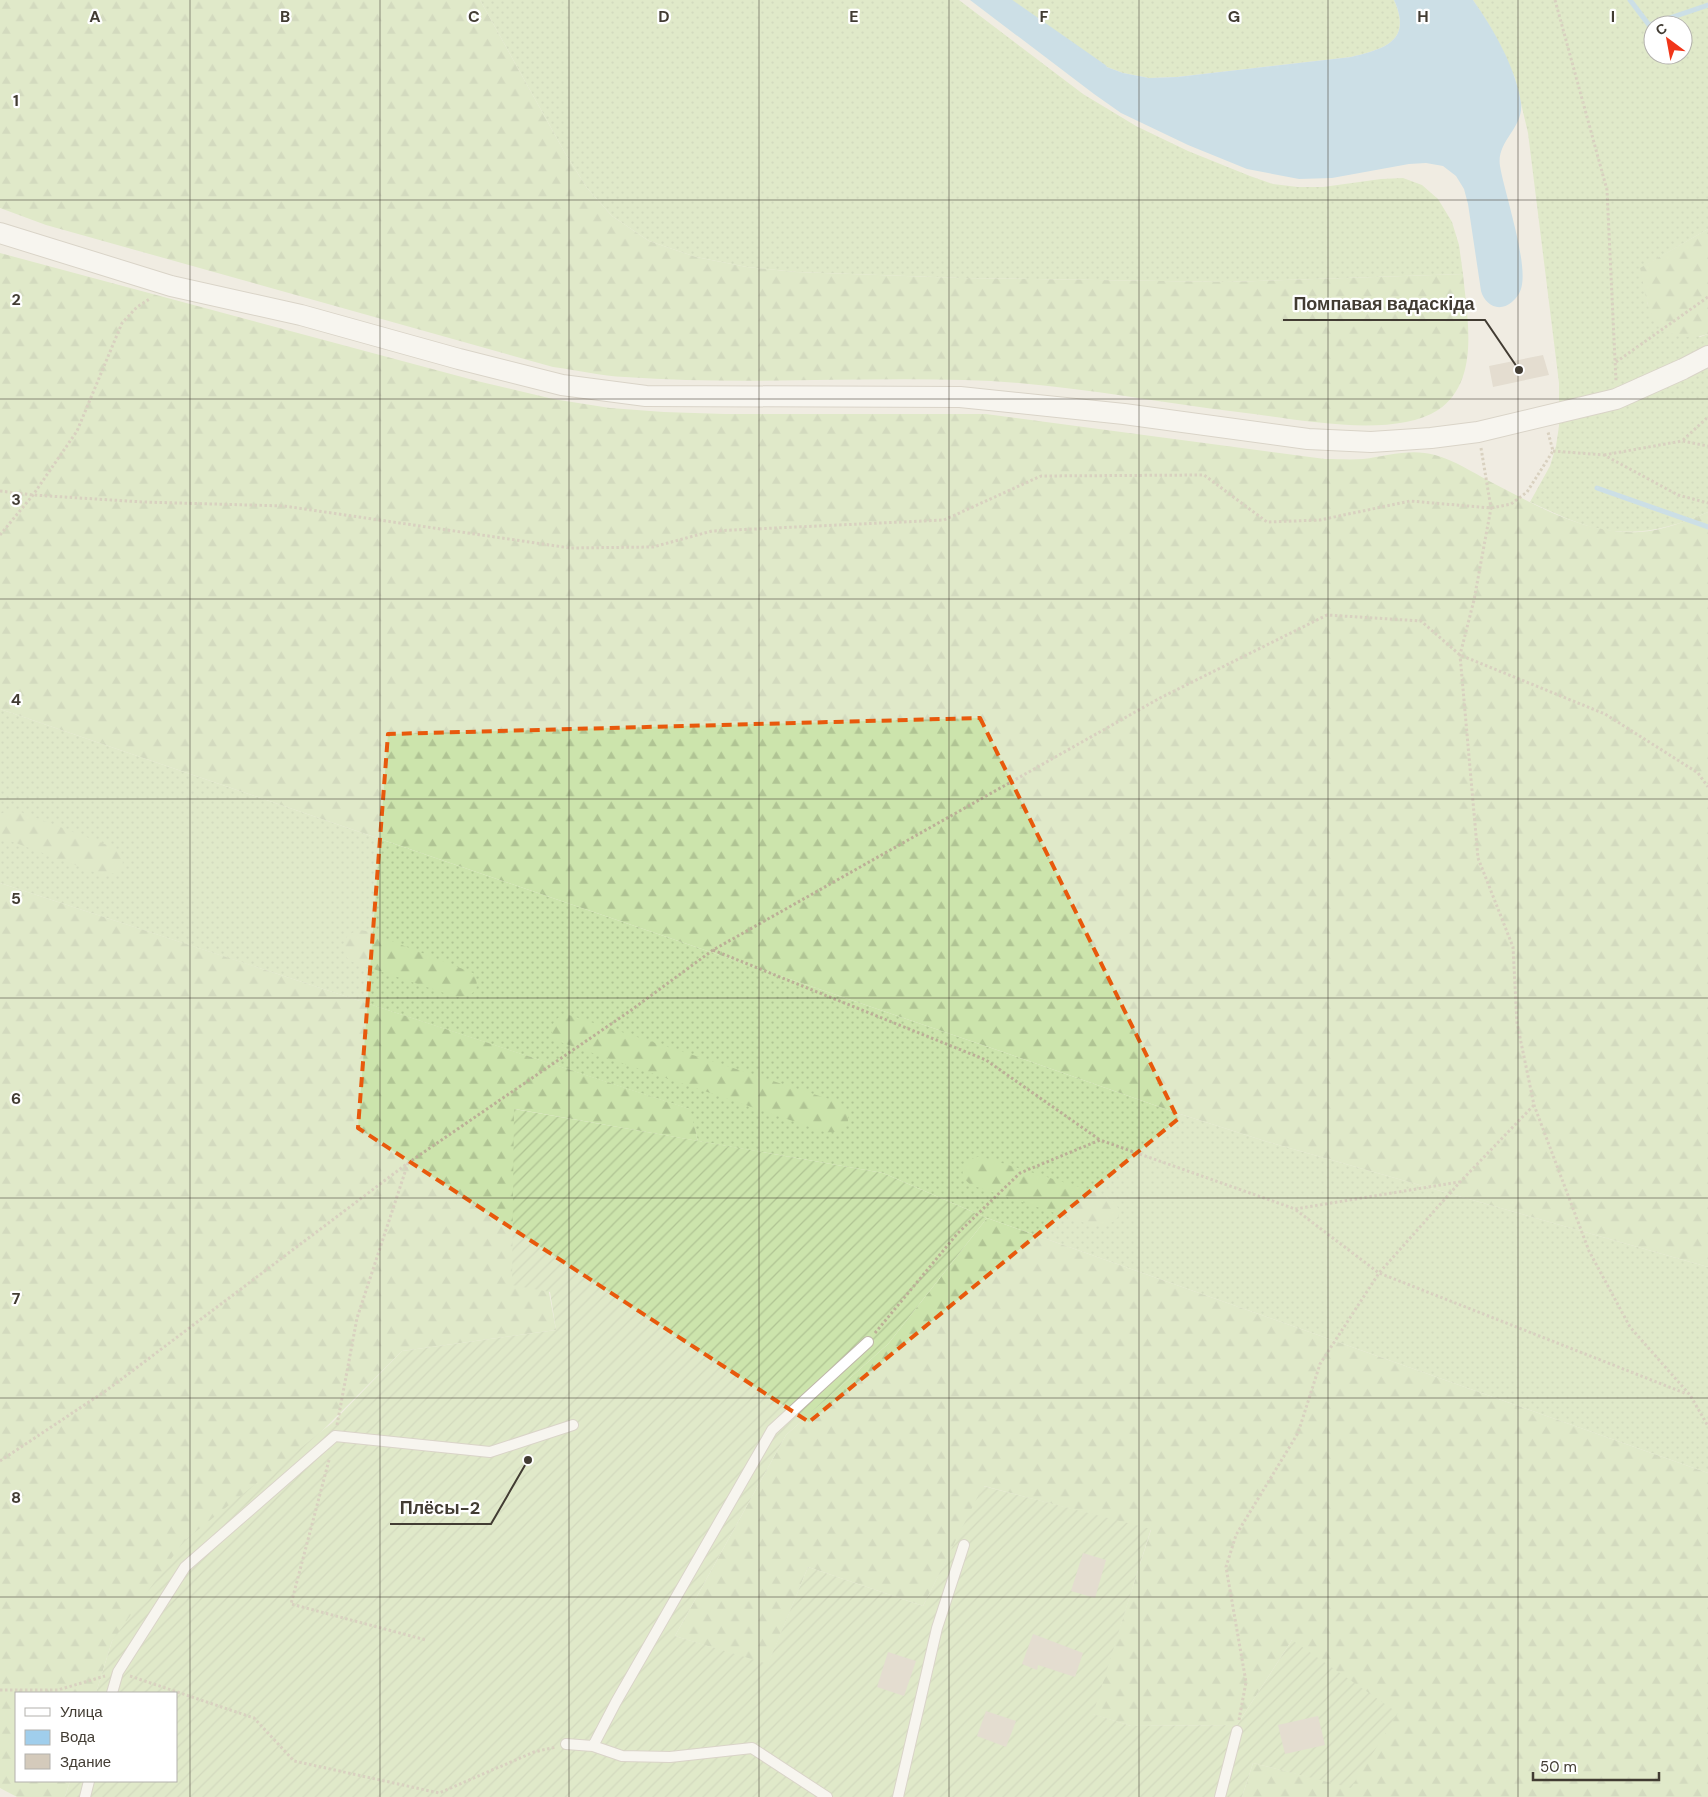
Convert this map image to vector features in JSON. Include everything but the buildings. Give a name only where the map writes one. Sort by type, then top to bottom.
[{"type":"street","points":[[0,233],[171,286],[301,315],[459,359],[562,385],[646,396],[960,397],[1124,414],[1308,439],[1371,442],[1431,438],[1478,432],[1616,399],[1684,369],[1708,356]]},
{"type":"lane","points":[[594,1746],[616,1702],[772,1430],[868,1342]]},
{"type":"lane","points":[[112,1692],[118,1672],[185,1567],[335,1436],[490,1452],[573,1425]]},
{"type":"lane","points":[[898,1797],[937,1628],[964,1545]]},
{"type":"lane","points":[[1220,1797],[1237,1731]]},
{"type":"lane","points":[[566,1744],[594,1746],[622,1756],[670,1757],[752,1748],[828,1797]]},
{"type":"lane","points":[[85,1797],[89,1782]]},
{"type":"path","points":[[1555,0],[1607,190],[1616,363],[1616,399]]},
{"type":"path","points":[[0,535],[33,495],[77,431],[122,323],[137,307],[171,286]]},
{"type":"path","points":[[1616,363],[1708,297]]},
{"type":"path","points":[[0,491],[144,502],[284,506],[570,548],[653,547],[712,531],[944,520],[1041,476],[1204,474],[1267,522],[1320,520],[1410,501],[1491,508],[1511,504],[1527,492],[1552,451],[1544,416]]},
{"type":"path","points":[[1682,441],[1708,418]]},
{"type":"path","points":[[1478,432],[1491,508],[1474,600],[1460,655],[1478,858],[1513,947],[1517,1024],[1534,1105],[1589,1251],[1598,1268],[1630,1327],[1690,1395],[1708,1426]]},
{"type":"path","points":[[1552,451],[1604,455],[1682,441],[1708,446]]},
{"type":"path","points":[[1604,455],[1678,495],[1708,503]]},
{"type":"path","points":[[0,1461],[107,1390],[408,1163],[622,1017],[713,950],[1160,698],[1327,615],[1421,621],[1460,655],[1605,714],[1698,773],[1708,787]]},
{"type":"path","points":[[713,950],[986,1060],[1100,1140],[1295,1209],[1379,1273],[1690,1395]]},
{"type":"path","points":[[1237,1731],[1246,1682],[1226,1567],[1236,1535],[1298,1433],[1320,1364],[1379,1273],[1460,1182],[1534,1105]]},
{"type":"path","points":[[868,1342],[957,1234],[1020,1173],[1100,1140]]},
{"type":"path","points":[[408,1163],[357,1318],[335,1436],[291,1604],[426,1640]]},
{"type":"path","points":[[1295,1209],[1460,1182]]},
{"type":"path","points":[[0,1690],[58,1690],[118,1672],[177,1692]]},
{"type":"path","points":[[178,1692],[254,1718],[294,1761],[439,1793],[534,1752],[566,1744]]},
{"type":"highlighted area","points":[[980,718],[1178,1119],[809,1422],[358,1128],[388,734]]},
{"type":"green space","points":[[0,0],[480,0],[565,153],[587,188],[612,216],[649,241],[696,257],[747,267],[796,272],[961,278],[1227,282],[1463,274],[1468,329],[1466,366],[1461,383],[1452,398],[1438,410],[1418,419],[1395,424],[1368,425],[1312,422],[1067,388],[998,381],[922,379],[752,381],[667,379],[616,376],[553,367],[46,225],[0,208]]},
{"type":"green space","points":[[480,0],[959,0],[1083,94],[1136,126],[1188,151],[1250,176],[1273,184],[1298,187],[1323,187],[1403,178],[1422,185],[1438,199],[1452,222],[1459,245],[1463,274],[1227,282],[961,278],[796,272],[747,267],[696,257],[649,241],[612,216],[587,188],[565,153]]},
{"type":"green space","points":[[1008,0],[1394,0],[1399,14],[1400,26],[1392,41],[1384,47],[1351,57],[1177,77],[1149,78],[1123,73],[1099,64]]},
{"type":"green space","points":[[1473,0],[1708,0],[1708,229],[1641,268],[1648,305],[1700,337],[1708,334],[1708,512],[1694,518],[1651,530],[1621,532],[1583,525],[1530,502],[1550,466],[1556,446],[1559,426],[1559,383],[1528,133],[1515,78],[1491,28]]},
{"type":"green space","points":[[1708,229],[1708,334],[1690,337],[1673,334],[1664,330],[1652,315],[1640,268]]},
{"type":"green space","points":[[0,253],[477,381],[553,399],[610,408],[725,414],[986,414],[1325,459],[1372,458],[1417,452],[1442,457],[1561,517],[1600,529],[1619,532],[1657,530],[1708,512],[1708,1267],[1268,1142],[1177,1113],[0,709]]},
{"type":"green space","points":[[0,709],[1177,1113],[1268,1142],[1708,1267],[1708,1473],[987,1218],[883,1173],[698,1141],[689,1109],[0,883]]},
{"type":"green space","points":[[10,810],[18,811],[110,846],[123,860],[120,869],[110,874],[102,875],[5,839],[0,836],[0,814]]},
{"type":"green space","points":[[0,883],[690,1109],[698,1141],[515,1109],[556,1330],[402,1351],[112,1641],[96,1692],[15,1692],[15,1782],[70,1782],[65,1797],[17,1797],[0,1788]]},
{"type":"green space","points":[[360,930],[473,973],[477,984],[476,988],[467,996],[456,997],[350,961],[345,955],[343,945],[349,934]]},
{"type":"green space","points":[[566,1014],[835,1101],[845,1106],[848,1112],[848,1123],[846,1127],[837,1131],[825,1132],[560,1042],[552,1035],[552,1028],[559,1017]]},
{"type":"green space","points":[[514,1109],[883,1173],[987,1218],[888,1344],[786,1435],[675,1636],[768,1664],[808,1567],[923,1606],[983,1486],[1151,1529],[1093,1714],[1131,1726],[1237,1725],[1292,1640],[1398,1713],[1351,1788],[1253,1763],[1242,1797],[65,1797],[70,1782],[178,1782],[178,1692],[96,1692],[112,1641],[184,1541],[332,1423],[402,1351],[556,1330],[550,1292],[512,1285]]},
{"type":"green space","points":[[977,1157],[1105,1195],[1118,1207],[1118,1217],[1108,1224],[1091,1225],[971,1185],[963,1178],[963,1170],[967,1162]]},
{"type":"green space","points":[[987,1218],[1708,1473],[1708,1797],[1242,1797],[1253,1763],[1351,1787],[1292,1640],[1237,1725],[1131,1726],[1092,1714],[1151,1530],[984,1486],[923,1606],[808,1567],[768,1665],[675,1636],[786,1435],[888,1344]]},
{"type":"water","points":[[970,0],[1008,0],[1099,64],[1123,73],[1149,78],[1177,77],[1351,57],[1374,51],[1392,41],[1400,26],[1399,14],[1394,0],[1473,0],[1503,49],[1514,76],[1521,103],[1521,112],[1518,120],[1502,149],[1500,157],[1500,166],[1522,263],[1523,278],[1519,293],[1512,302],[1502,307],[1489,304],[1483,296],[1464,189],[1456,176],[1443,166],[1426,163],[1409,164],[1332,178],[1299,179],[1247,169],[1188,145],[1121,113]]},
{"type":"waterway","points":[[1008,0],[1104,67]]},
{"type":"waterway","points":[[1630,0],[1649,25],[1708,5]]},
{"type":"waterway","points":[[1597,488],[1708,527]]},
{"type":"place","name":"Помпавая вадаскіда","points":[[1519,370]]},
{"type":"place","name":"Плёсы-2","points":[[528,1460]]}]
